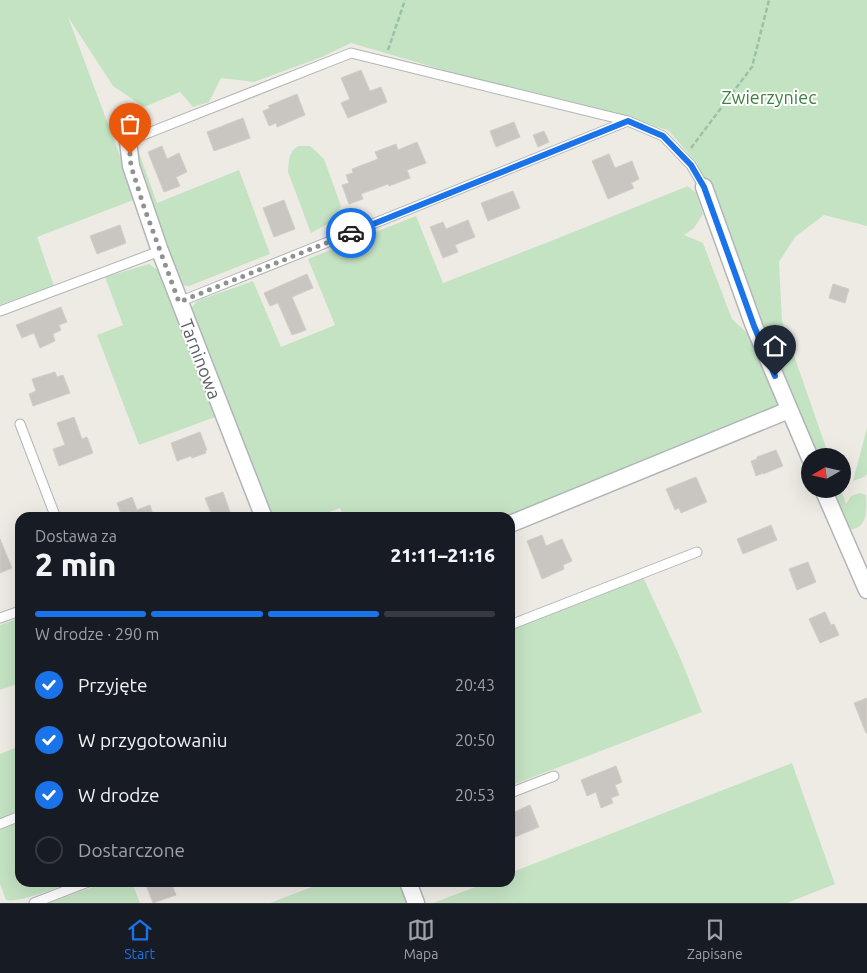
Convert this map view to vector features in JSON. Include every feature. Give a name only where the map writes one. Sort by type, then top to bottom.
[{"type":"street","name":"Tarninowa","points":[[128,140],[131,166],[160,251],[261,512]]},
{"type":"street","points":[[704,187],[754,326],[806,448]]},
{"type":"street","points":[[515,522],[789,410]]},
{"type":"street","points":[[827,498],[866,586]]},
{"type":"street","points":[[410,887],[416,903]]},
{"type":"lane","points":[[128,140],[351,53],[628,121],[663,136],[691,165],[704,187]]},
{"type":"lane","points":[[179,302],[628,121]]},
{"type":"lane","points":[[0,311],[160,251]]},
{"type":"lane","points":[[20,424],[54,512]]},
{"type":"lane","points":[[515,623],[696,552]]},
{"type":"lane","points":[[0,618],[15,613]]},
{"type":"lane","points":[[515,791],[554,776]]},
{"type":"lane","points":[[0,824],[15,818]]},
{"type":"lane","points":[[34,903],[75,887]]},
{"type":"path","points":[[384,61],[405,0]]},
{"type":"path","points":[[684,157],[752,67],[769,0]]},
{"type":"green space","name":"Zwierzyniec","points":[[0,0],[867,0],[867,226],[824,215],[795,237],[779,262],[782,321],[826,448],[811,448],[765,340],[697,163],[668,130],[457,74],[351,43],[322,57],[254,82],[221,78],[209,102],[193,107],[180,92],[144,107],[113,86],[68,17],[136,199],[37,237],[54,286],[0,305]]},
{"type":"green space","points":[[298,146],[310,146],[324,159],[341,206],[335,218],[311,233],[288,172],[291,154]]},
{"type":"green space","points":[[137,147],[157,203],[239,170],[270,254],[189,286],[179,285],[134,152]]},
{"type":"green space","points":[[688,186],[696,193],[703,214],[694,228],[684,235],[703,243],[732,319],[747,333],[751,331],[781,410],[515,516],[515,512],[342,512],[340,508],[329,512],[267,512],[189,311],[197,301],[253,281],[281,347],[335,325],[308,259],[416,216],[443,283]]},
{"type":"green space","points":[[149,264],[161,272],[218,416],[139,445],[97,335],[123,325],[105,277]]},
{"type":"green space","points":[[867,428],[867,474],[853,481]]},
{"type":"green space","points":[[860,493],[866,495],[866,515],[864,520],[857,527],[844,530],[831,498],[844,498],[846,504],[851,496]]},
{"type":"green space","points":[[643,577],[679,655],[702,712],[515,784],[515,627]]},
{"type":"green space","points":[[15,620],[15,685],[0,690],[0,625]]},
{"type":"green space","points":[[15,748],[15,813],[0,819],[0,754]]},
{"type":"green space","points":[[792,763],[835,884],[787,903],[433,903],[475,887],[515,887],[515,871]]},
{"type":"green space","points":[[15,822],[15,887],[58,887],[29,897],[6,900],[0,884],[0,827]]},
{"type":"green space","points":[[93,887],[134,887],[140,903],[48,903]]},
{"type":"green space","points":[[312,887],[402,887],[408,903],[270,903]]},
{"type":"building","points":[[361,70],[370,91],[381,87],[387,102],[348,118],[341,103],[350,99],[341,78]]},
{"type":"building","points":[[297,94],[305,115],[277,127],[276,123],[269,126],[263,111],[270,108],[268,106]]},
{"type":"building","points":[[243,118],[250,138],[214,151],[207,132]]},
{"type":"building","points":[[514,122],[520,137],[496,147],[490,131]]},
{"type":"building","points":[[544,131],[549,142],[538,147],[533,135]]},
{"type":"building","points":[[417,142],[426,163],[407,170],[410,178],[361,194],[363,199],[349,204],[342,185],[349,183],[346,175],[353,173],[352,169],[378,159],[375,152],[396,144],[398,150]]},
{"type":"building","points":[[162,146],[167,159],[179,153],[187,172],[176,177],[180,186],[164,192],[148,152]]},
{"type":"building","points":[[609,154],[615,168],[632,161],[639,179],[631,183],[634,188],[608,199],[592,161]]},
{"type":"building","points":[[513,191],[520,208],[488,221],[481,203]]},
{"type":"building","points":[[284,200],[295,229],[274,237],[263,208]]},
{"type":"building","points":[[468,220],[475,237],[455,245],[458,252],[443,258],[430,227],[443,222],[446,229]]},
{"type":"building","points":[[120,225],[126,243],[97,254],[90,236]]},
{"type":"building","points":[[307,274],[313,288],[292,297],[306,330],[292,335],[278,303],[270,306],[264,293]]},
{"type":"building","points":[[833,284],[849,289],[845,303],[829,298]]},
{"type":"building","points":[[61,307],[67,322],[59,325],[61,330],[53,334],[55,341],[40,348],[34,333],[22,338],[16,325]]},
{"type":"building","points":[[55,372],[57,377],[63,375],[70,393],[33,406],[29,394],[36,391],[32,379]]},
{"type":"building","points":[[74,417],[82,439],[87,437],[93,453],[59,466],[53,449],[65,445],[57,423]]},
{"type":"building","points":[[200,432],[207,450],[205,451],[206,453],[177,461],[171,443]]},
{"type":"building","points":[[776,450],[783,466],[756,476],[751,461]]},
{"type":"building","points":[[696,477],[707,502],[681,513],[679,508],[675,510],[666,489]]},
{"type":"building","points":[[223,492],[230,512],[211,512],[205,498]]},
{"type":"building","points":[[132,497],[137,510],[150,505],[152,512],[120,512],[117,503]]},
{"type":"building","points":[[771,525],[777,540],[743,554],[737,539]]},
{"type":"building","points":[[542,535],[546,546],[562,539],[572,561],[563,565],[564,569],[542,579],[527,541]]},
{"type":"building","points":[[0,539],[12,568],[0,573]]},
{"type":"building","points":[[808,562],[816,582],[797,590],[789,569]]},
{"type":"building","points":[[825,612],[831,625],[834,624],[839,635],[820,643],[809,619]]},
{"type":"building","points":[[867,698],[867,733],[866,733],[854,703]]},
{"type":"building","points":[[616,766],[622,782],[615,785],[619,795],[611,798],[613,803],[601,808],[596,792],[587,796],[581,780]]},
{"type":"building","points":[[530,805],[539,827],[515,837],[515,812]]},
{"type":"building","points":[[147,887],[173,887],[176,895],[153,903]]},
{"type":"way so far","points":[[130,154],[131,166],[144,207],[179,302],[351,233]]},
{"type":"route","points":[[351,233],[628,121],[663,136],[691,165],[698,176],[704,187],[754,326],[775,376]]}]
